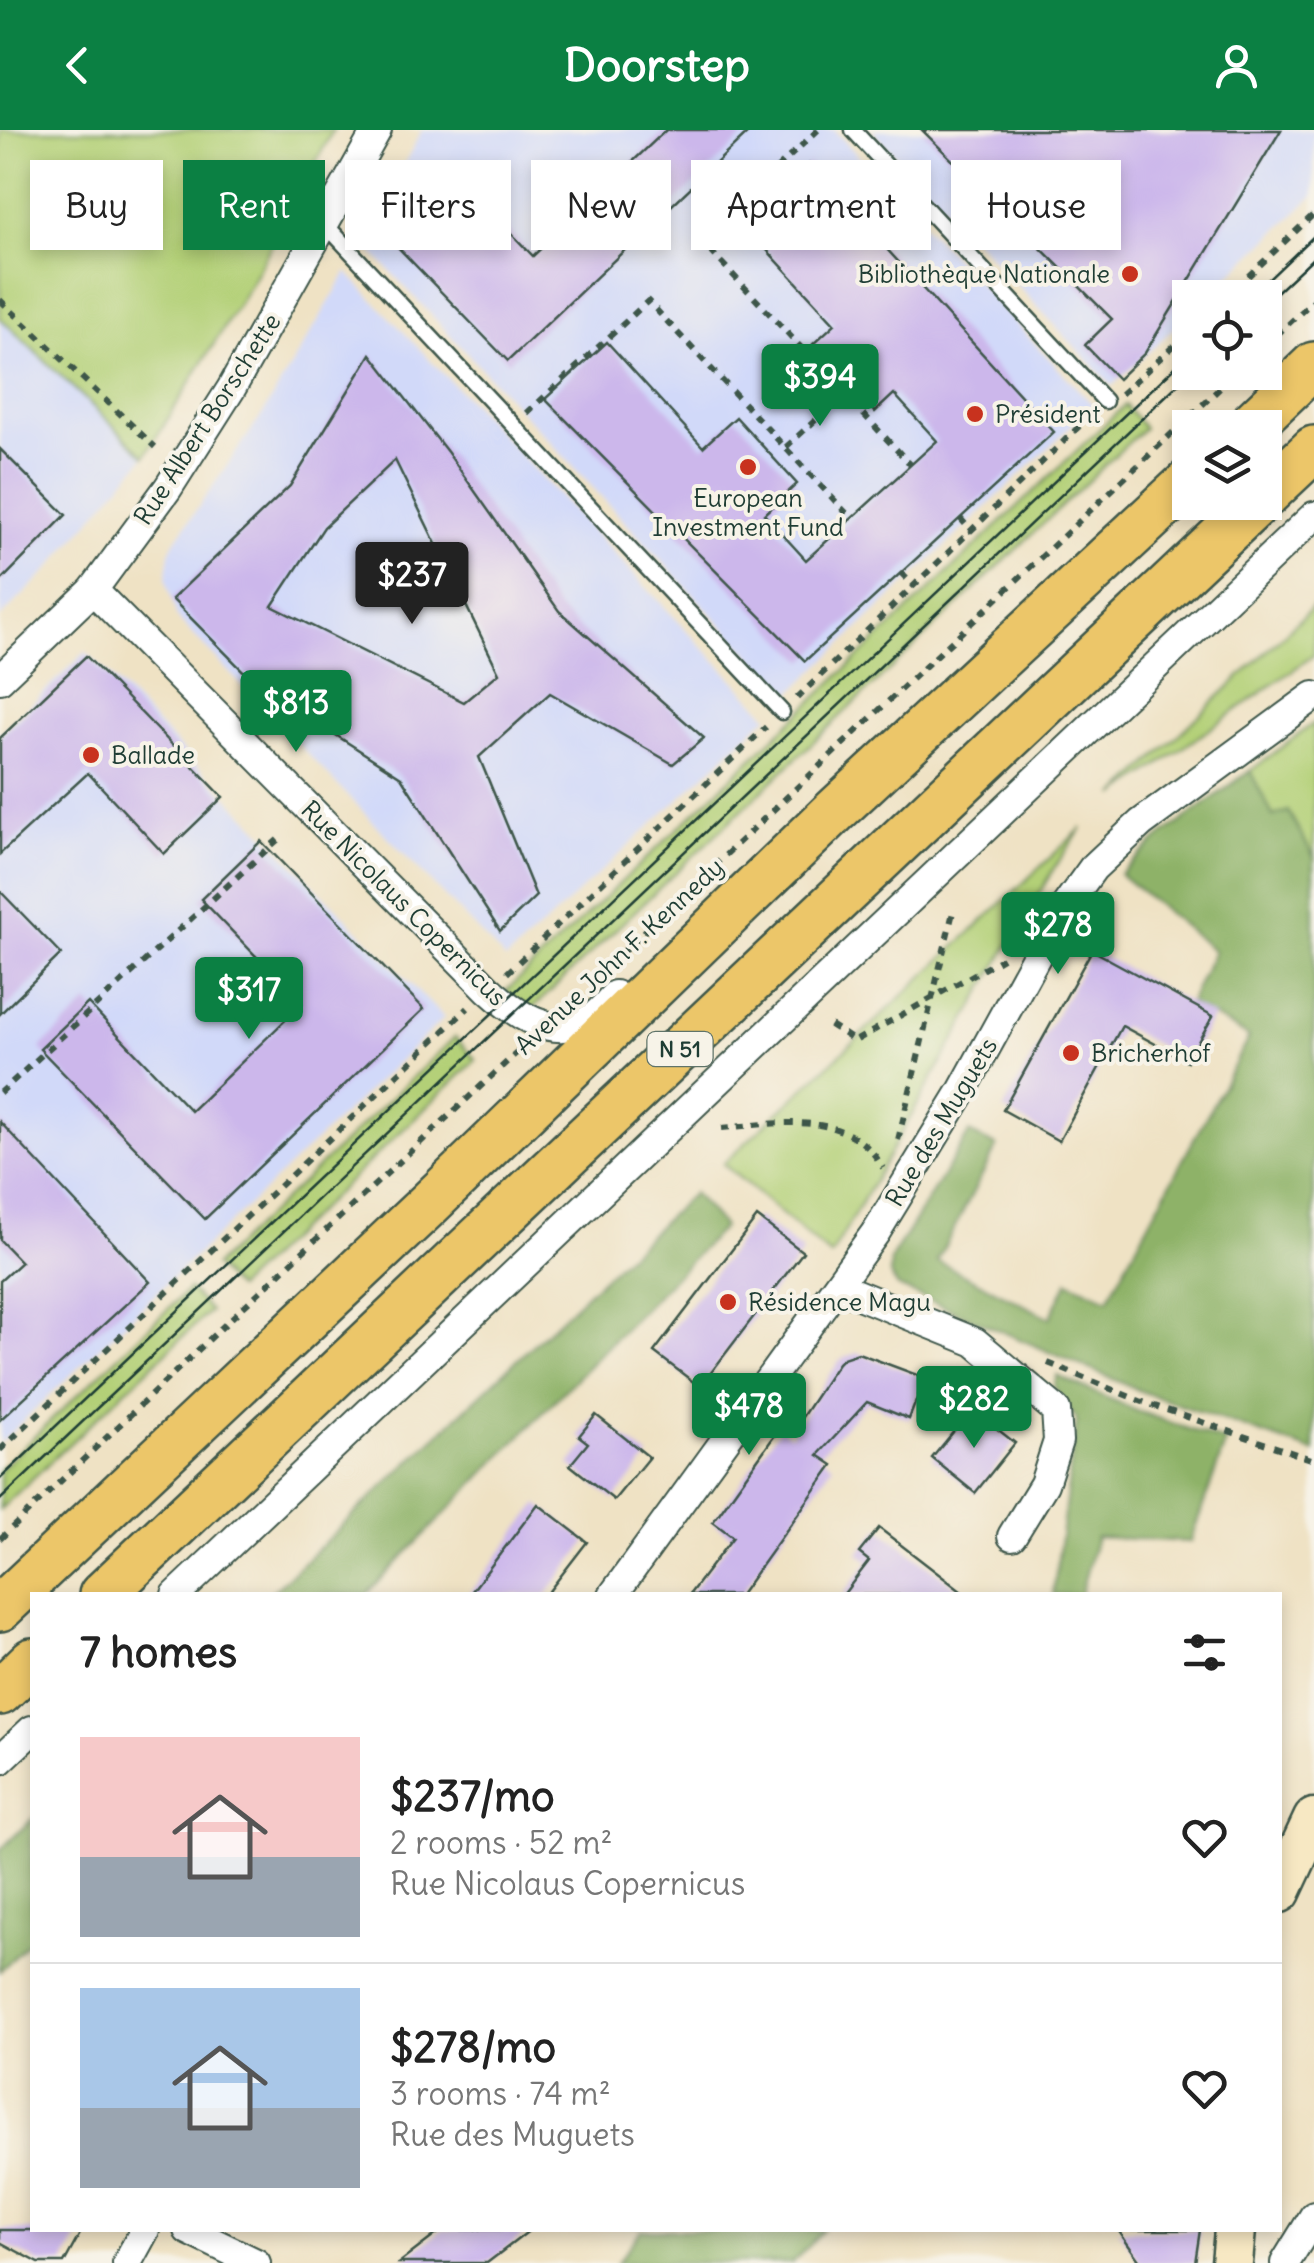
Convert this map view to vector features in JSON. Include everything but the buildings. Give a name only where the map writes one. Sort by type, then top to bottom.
[{"type":"main road","points":[[1267,410],[1314,365]]},
{"type":"main road","points":[[1282,480],[1314,449]]},
{"type":"main road","name":"Avenue John F. Kennedy","points":[[0,1608],[430,1203],[835,811],[1172,499]]},
{"type":"main road","name":"N 51","points":[[105,1592],[1239,520]]},
{"type":"main road","points":[[0,1692],[30,1663]]},
{"type":"main road","points":[[1282,1888],[1314,1819]]},
{"type":"main road","points":[[1232,2263],[1235,2232]]},
{"type":"street","name":"Rue Albert Borschette","points":[[0,679],[93,590],[168,488],[232,389],[377,130]]},
{"type":"street","points":[[179,1592],[1314,516]]},
{"type":"street","name":"Rue Nicolaus Copernicus","points":[[93,590],[488,990],[522,1018],[546,1025]]},
{"type":"street","name":"Rue des Muguets","points":[[615,1592],[840,1287],[961,1094],[1060,915],[1093,868],[1141,824],[1314,696]]},
{"type":"street","points":[[546,1025],[590,1019],[792,824],[835,811]]},
{"type":"street","points":[[840,1287],[975,1342],[1056,1410],[1058,1441],[1044,1484],[1012,1536]]},
{"type":"street","points":[[0,1760],[30,1732]]},
{"type":"street","points":[[1285,2263],[1314,2216]]},
{"type":"street","points":[[128,2263],[143,2232]]},
{"type":"street","points":[[192,2232],[256,2263]]},
{"type":"lane","points":[[853,130],[1105,402]]},
{"type":"lane","points":[[326,225],[782,712]]},
{"type":"path","points":[[818,130],[742,201],[748,207],[706,246],[911,466]]},
{"type":"path","points":[[1245,280],[1314,214]]},
{"type":"path","points":[[0,300],[155,447]]},
{"type":"path","points":[[1282,330],[1314,300]]},
{"type":"path","points":[[544,397],[648,301],[852,519]]},
{"type":"path","points":[[0,1450],[915,587],[1105,402],[1126,392],[1172,348]]},
{"type":"path","name":"Avenue John F. Kennedy","points":[[607,967],[1218,390]]},
{"type":"path","points":[[785,448],[844,394]]},
{"type":"path","points":[[960,518],[972,532]]},
{"type":"path","points":[[901,573],[915,587]]},
{"type":"path","points":[[0,1093],[284,835]]},
{"type":"path","points":[[898,1144],[954,908]]},
{"type":"path","points":[[830,1025],[855,1041],[1016,950]]},
{"type":"path","name":"Avenue John F. Kennedy","points":[[0,1539],[546,1025]]},
{"type":"path","points":[[722,1128],[808,1123],[842,1129],[874,1152],[888,1178]]},
{"type":"path","points":[[1040,1360],[1140,1401],[1314,1460]]},
{"type":"shaded area","points":[[422,130],[834,130],[862,160],[691,160],[691,250],[931,250],[931,233],[1093,405],[788,696],[370,250],[511,250],[511,160],[406,160]]},
{"type":"shaded area","name":"Bibliothèque Nationale","points":[[872,130],[1314,130],[1314,196],[1225,280],[1172,280],[1172,330],[1112,386],[984,250],[1121,250],[1121,160],[951,160],[951,214],[931,193],[931,160],[900,160]]},
{"type":"shaded area","points":[[347,272],[768,716],[506,960],[177,618],[166,579],[171,547],[264,412]]},
{"type":"shaded area","points":[[0,318],[145,456],[51,567],[0,618]]},
{"type":"shaded area","points":[[86,652],[444,1018],[0,1443],[0,734]]},
{"type":"green space","points":[[0,130],[333,130],[317,160],[183,160],[183,250],[269,250],[145,456],[0,318]]},
{"type":"green space","points":[[1125,405],[1144,428],[532,1009],[505,992]]},
{"type":"green space","points":[[1314,606],[1314,655],[1115,796]]},
{"type":"green space","points":[[1314,723],[1314,857],[1288,812],[1273,816],[1250,771]]},
{"type":"green space","points":[[1250,771],[1273,816],[1288,811],[1314,857],[1314,1452],[1143,1392],[898,1287],[890,1275],[891,1259],[969,1133],[997,1146],[937,1261],[1050,1318],[1068,1281],[1108,1299],[1249,1037],[1189,1003],[1214,951],[1120,874],[1159,838]]},
{"type":"green space","points":[[1082,828],[1007,948],[831,1256],[723,1164]]},
{"type":"green space","points":[[455,1037],[476,1060],[236,1289],[214,1266]]},
{"type":"green space","points":[[693,1193],[723,1227],[369,1592],[272,1592]]},
{"type":"green space","points":[[189,1289],[210,1311],[0,1509],[0,1469]]},
{"type":"green space","points":[[1057,1376],[1137,1411],[1226,1442],[1190,1542],[1096,1537],[1081,1592],[1053,1592],[1077,1420],[1054,1387]]},
{"type":"green space","points":[[30,1821],[30,1940],[0,1971],[0,1850]]},
{"type":"green space","points":[[640,2232],[821,2232],[792,2263],[617,2263]]},
{"type":"tram line","points":[[1268,280],[1314,236]]},
{"type":"tram line","points":[[1282,287],[1314,257]]},
{"type":"tram line","points":[[0,1479],[1172,370]]},
{"type":"tram line","points":[[0,1500],[1172,390]]},
{"type":"place","name":"Bibliothèque Nationale","points":[[1130,274]]},
{"type":"place","name":"Président","points":[[975,414]]},
{"type":"place","name":"European Investment Fund","points":[[748,467]]},
{"type":"place","name":"Ballade","points":[[91,755]]},
{"type":"place","name":"Bricherhof","points":[[1071,1053]]},
{"type":"place","name":"Résidence Magu","points":[[728,1302]]}]
